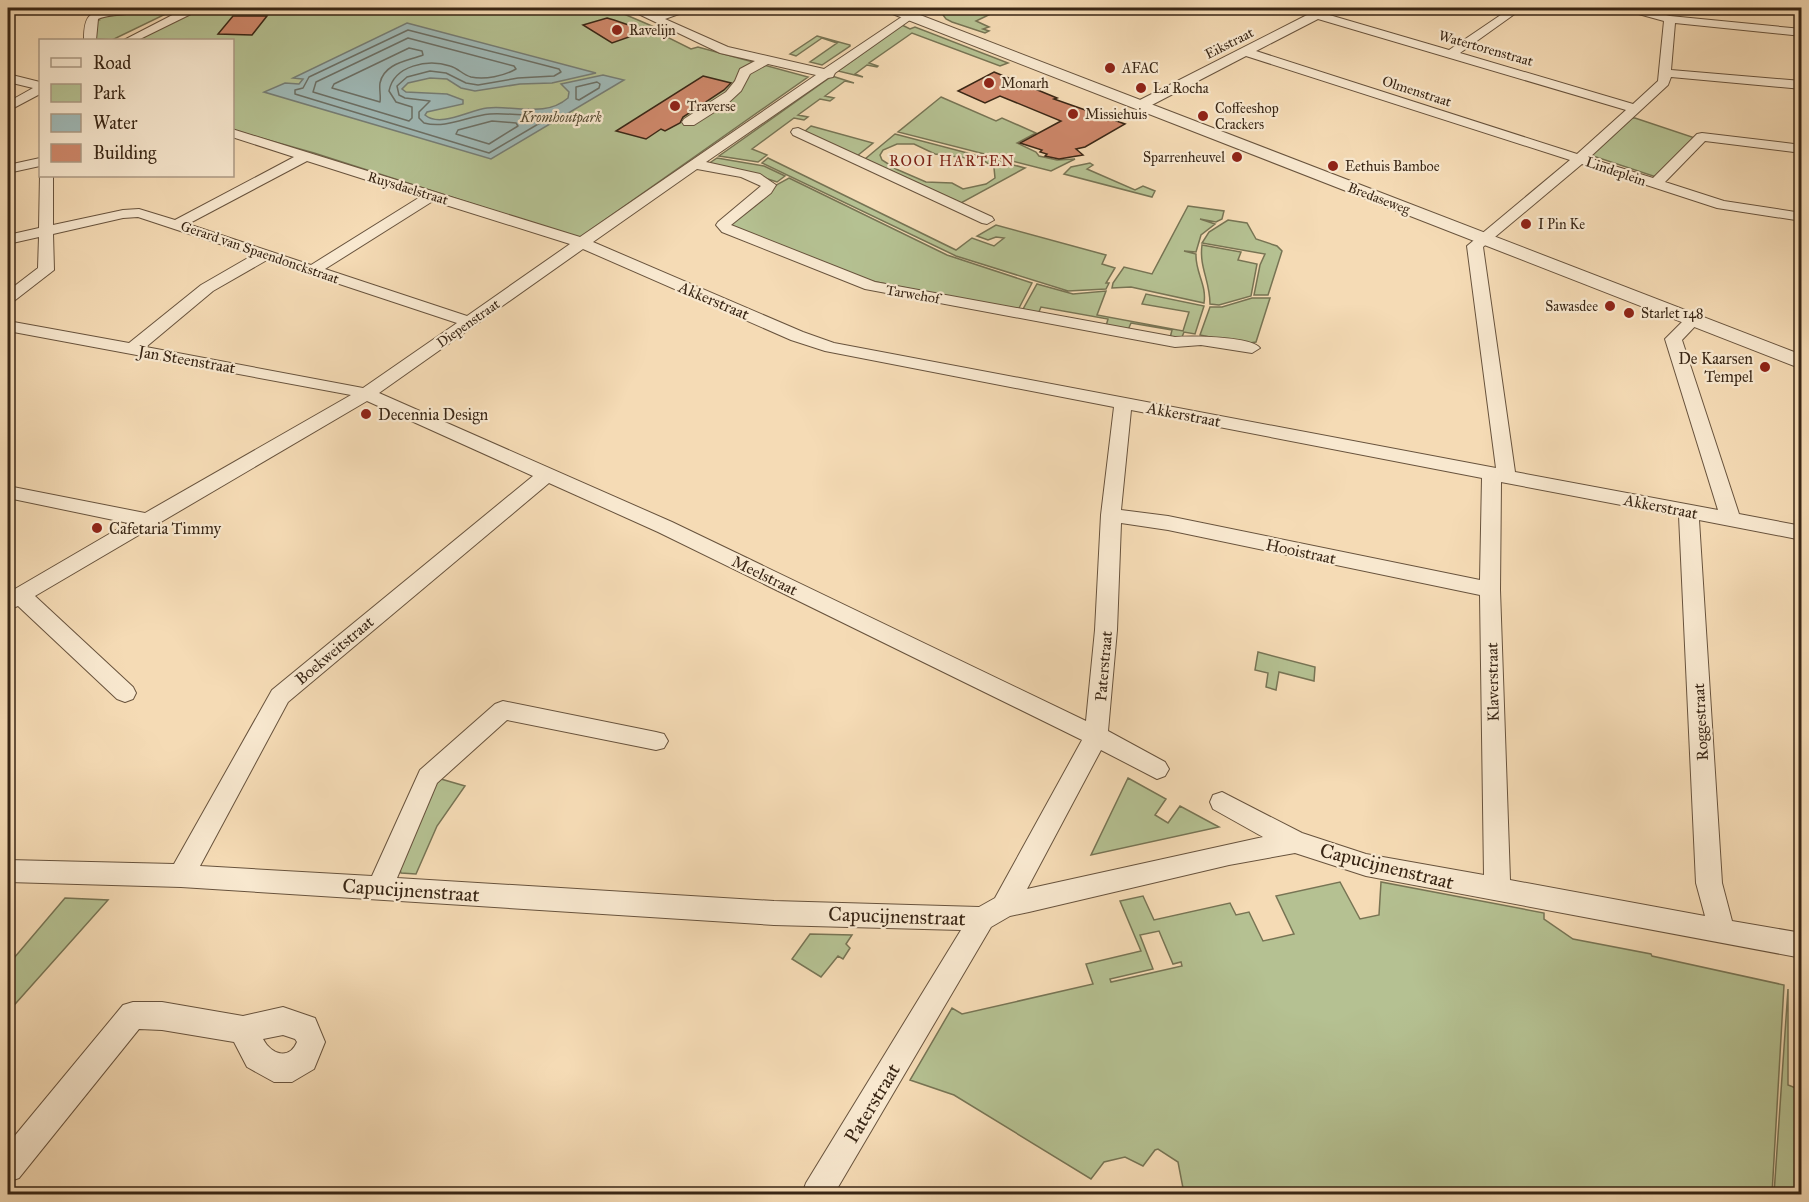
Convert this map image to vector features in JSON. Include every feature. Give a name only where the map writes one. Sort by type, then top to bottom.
[{"type":"street","points":[[90,39],[93,18],[109,12],[143,8]]},
{"type":"street","points":[[132,39],[189,8],[212,11],[296,11]]},
{"type":"street","points":[[632,8],[724,50],[829,74]]},
{"type":"street","points":[[656,18],[686,8]]},
{"type":"street","name":"Bredaseweg","points":[[890,8],[916,11],[1141,105],[1802,363]]},
{"type":"street","name":"Watertorenstraat","points":[[1294,8],[1634,108]]},
{"type":"street","name":"Eikstraat","points":[[1141,105],[1330,8]]},
{"type":"street","points":[[1450,54],[1518,8]]},
{"type":"street","points":[[1628,8],[1670,19],[1802,33]]},
{"type":"street","name":"Diepenstraat","points":[[14,598],[366,394],[694,164],[829,74],[916,11]]},
{"type":"street","points":[[1670,19],[1667,73],[1802,85]]},
{"type":"street","name":"Olmenstraat","points":[[1244,51],[1580,159]]},
{"type":"street","points":[[689,122],[727,98],[742,84],[744,72],[765,60]]},
{"type":"street","name":"Lindeplein","points":[[1667,73],[1664,82],[1580,159],[1722,205],[1802,217]]},
{"type":"street","points":[[8,78],[39,87]]},
{"type":"street","points":[[8,107],[39,88]]},
{"type":"street","points":[[798,132],[987,220]]},
{"type":"street","name":"Ruysdaelstraat","points":[[234,134],[582,243]]},
{"type":"street","points":[[1654,184],[1702,137],[1802,149]]},
{"type":"street","points":[[178,224],[306,156]]},
{"type":"street","points":[[1485,238],[1580,159]]},
{"type":"street","points":[[8,169],[39,162]]},
{"type":"street","name":"Tarwehof","points":[[694,164],[746,174],[765,180],[769,184],[766,190],[723,225],[727,229],[871,286],[1175,342],[1201,340],[1252,348]]},
{"type":"street","points":[[8,298],[46,270],[46,177]]},
{"type":"street","points":[[314,270],[433,195]]},
{"type":"street","name":"Gerard van Spaendonckstraat","points":[[8,239],[123,214],[139,213],[470,322]]},
{"type":"street","name":"Klaverstraat","points":[[1485,238],[1475,246],[1499,475],[1490,590],[1497,891]]},
{"type":"street","name":"Akkerstraat","points":[[582,243],[797,336],[831,347],[1802,533]]},
{"type":"street","points":[[132,349],[207,288],[266,254]]},
{"type":"street","points":[[1693,320],[1673,339],[1731,519]]},
{"type":"street","name":"Jan Steenstraat","points":[[8,326],[348,388],[366,394]]},
{"type":"street","name":"Meelstraat","points":[[366,394],[675,532],[1096,736],[1157,769]]},
{"type":"street","name":"Paterstraat","points":[[817,1194],[993,913],[1096,736],[1106,630],[1111,515],[1123,402]]},
{"type":"street","name":"Boekweitstraat","points":[[181,876],[280,696],[547,474]]},
{"type":"street","points":[[8,492],[149,521]]},
{"type":"street","name":"Roggestraat","points":[[1689,512],[1709,883],[1722,931]]},
{"type":"street","name":"Hooistraat","points":[[1111,515],[1168,523],[1490,590]]},
{"type":"street","points":[[14,598],[125,693]]},
{"type":"street","points":[[379,888],[428,777],[503,710],[656,741]]},
{"type":"street","points":[[1222,802],[1295,842]]},
{"type":"street","name":"Capucijnenstraat","points":[[8,871],[181,876],[774,913],[993,913],[1119,879],[1295,842],[1366,865],[1802,946]]},
{"type":"street","points":[[8,1167],[133,1015],[162,1016],[243,1030]]},
{"type":"green space","points":[[158,8],[174,10],[114,39],[96,39],[95,21],[99,20],[96,18],[112,13]]},
{"type":"green space","name":"Kromhoutpark","points":[[202,8],[610,8],[652,26],[646,31],[651,29],[691,49],[698,47],[808,77],[579,238],[314,153],[234,130],[234,39],[137,39]]},
{"type":"green space","points":[[944,8],[1003,8],[976,21],[989,27],[983,29],[989,31],[985,33],[946,19],[940,11]]},
{"type":"green space","points":[[902,25],[910,29],[915,27],[1008,63],[1000,66],[912,33],[869,63],[877,67],[867,65],[855,74],[863,77],[838,71]]},
{"type":"green space","points":[[817,36],[850,46],[822,65],[810,62],[837,43],[822,38],[796,56],[790,54]]},
{"type":"green space","points":[[832,76],[854,83],[845,81],[825,96],[834,98],[830,101],[820,99],[798,115],[808,117],[804,120],[794,118],[752,149],[767,155],[758,162],[719,156]]},
{"type":"green space","points":[[941,97],[996,121],[1002,118],[1036,133],[1017,143],[1036,152],[1039,156],[1057,160],[1075,159],[1051,171],[898,132]]},
{"type":"green space","points":[[1631,118],[1695,138],[1656,177],[1590,155]]},
{"type":"green space","points":[[811,126],[873,143],[857,156],[804,132]]},
{"type":"green space","points":[[895,134],[1025,168],[961,203],[865,159]],"holes":[[[897,144],[914,144],[935,154],[983,160],[994,168],[995,178],[986,184],[963,189],[952,183],[926,182],[882,160],[880,155],[883,150]]]},
{"type":"green space","points":[[717,158],[764,166],[785,176],[777,182],[743,171],[708,164]]},
{"type":"green space","points":[[768,158],[956,250],[972,238],[994,246],[1004,238],[996,237],[988,240],[977,236],[996,225],[1106,255],[1102,264],[1115,268],[1106,283],[1109,283],[1106,289],[1068,291],[956,256],[762,163]]},
{"type":"green space","points":[[1090,163],[1093,165],[1087,169],[1135,190],[1143,186],[1155,191],[1152,197],[1064,174],[1071,167]]},
{"type":"green space","points":[[789,178],[947,255],[1032,283],[1018,310],[871,281],[731,226],[732,222],[778,184]]},
{"type":"green space","points":[[1188,206],[1224,211],[1222,219],[1216,222],[1200,219],[1215,224],[1201,235],[1196,252],[1184,251],[1196,254],[1197,267],[1204,290],[1204,303],[1131,287],[1112,288],[1124,267],[1152,274]]},
{"type":"green space","points":[[1228,220],[1247,223],[1256,239],[1277,246],[1282,251],[1268,295],[1254,295],[1260,265],[1265,254],[1202,243],[1209,232]]},
{"type":"green space","points":[[1202,245],[1241,252],[1238,260],[1257,264],[1251,296],[1219,305],[1210,304],[1201,253]]},
{"type":"green space","points":[[1037,284],[1073,294],[1106,291],[1097,315],[1183,331],[1189,312],[1142,304],[1146,294],[1204,306],[1195,334],[1184,332],[1182,337],[1170,338],[1172,330],[1131,323],[1128,330],[1106,326],[1108,319],[1041,307],[1038,314],[1022,311]]},
{"type":"green space","points":[[1252,298],[1270,298],[1256,342],[1243,344],[1200,335],[1210,307],[1222,307]]},
{"type":"green space","points":[[1258,652],[1315,667],[1314,681],[1279,672],[1276,690],[1266,687],[1268,673],[1255,670]]},
{"type":"green space","points":[[1128,778],[1166,799],[1155,815],[1168,823],[1180,806],[1219,827],[1091,855]]},
{"type":"green space","points":[[441,779],[465,786],[437,826],[416,874],[401,873],[398,864],[428,791]]},
{"type":"green space","points":[[1340,882],[1360,919],[1379,915],[1381,882],[1544,913],[1544,919],[1573,939],[1651,954],[1784,985],[1772,1194],[1195,1194],[1183,1188],[1178,1162],[1158,1149],[1143,1166],[1125,1157],[1104,1162],[1091,1179],[954,1095],[910,1080],[952,1008],[962,1014],[1093,984],[1086,964],[1141,951],[1120,901],[1143,896],[1154,920],[1230,903],[1236,915],[1249,912],[1263,941],[1294,934],[1276,896]],"holes":[[[1159,931],[1173,964],[1181,962],[1182,966],[1111,982],[1110,979],[1153,969],[1140,935]]]},
{"type":"green space","points":[[65,898],[108,900],[8,1012],[8,965]]},
{"type":"green space","points":[[810,934],[852,935],[846,944],[850,948],[843,959],[838,956],[821,977],[792,959]]},
{"type":"green space","points":[[1788,989],[1788,1085],[1801,1090],[1801,1194],[1774,1194]]},
{"type":"water","points":[[407,23],[596,73],[552,83],[520,84],[475,91],[461,88],[447,79],[430,78],[408,83],[402,89],[406,92],[447,94],[463,100],[463,104],[427,112],[425,115],[431,119],[447,119],[487,108],[550,108],[568,98],[569,92],[561,84],[603,75],[624,80],[491,159],[264,92],[285,83],[299,84],[303,79],[293,78]]},
{"type":"building","points":[[233,16],[267,16],[252,35],[218,34]]},
{"type":"building","name":"Ravelijn","points":[[607,18],[646,31],[612,43],[583,25]]},
{"type":"building","name":"Missiehuis","points":[[994,72],[1057,98],[1054,99],[1125,124],[1085,147],[1076,149],[1083,155],[1059,159],[1045,156],[1047,154],[1040,152],[1042,150],[1020,143],[1061,121],[1000,96],[985,103],[958,91]]},
{"type":"building","name":"Traverse","points":[[703,76],[731,83],[683,117],[680,123],[665,131],[661,129],[646,139],[616,131]]},
{"type":"place","name":"Ravelijn","points":[[617,30]]},
{"type":"place","name":"AFAC","points":[[1110,68]]},
{"type":"place","name":"Monarh","points":[[989,83]]},
{"type":"place","name":"La Rocha","points":[[1141,88]]},
{"type":"place","name":"Traverse","points":[[675,106]]},
{"type":"place","name":"Missiehuis","points":[[1073,114]]},
{"type":"place","name":"Coffeeshop Crackers","points":[[1203,116]]},
{"type":"place","name":"Sparrenheuvel","points":[[1237,157]]},
{"type":"place","name":"Eethuis Bamboe","points":[[1333,166]]},
{"type":"place","name":"I Pin Ke","points":[[1526,224]]},
{"type":"place","name":"Sawasdee","points":[[1610,306]]},
{"type":"place","name":"Starlet 148","points":[[1629,313]]},
{"type":"place","name":"De Kaarsen Tempel","points":[[1765,367]]},
{"type":"place","name":"Decennia Design","points":[[366,414]]},
{"type":"place","name":"Cafetaria Timmy","points":[[97,528]]},
{"type":"district","name":"ROOI HARTEN","points":[[952,161]]}]
